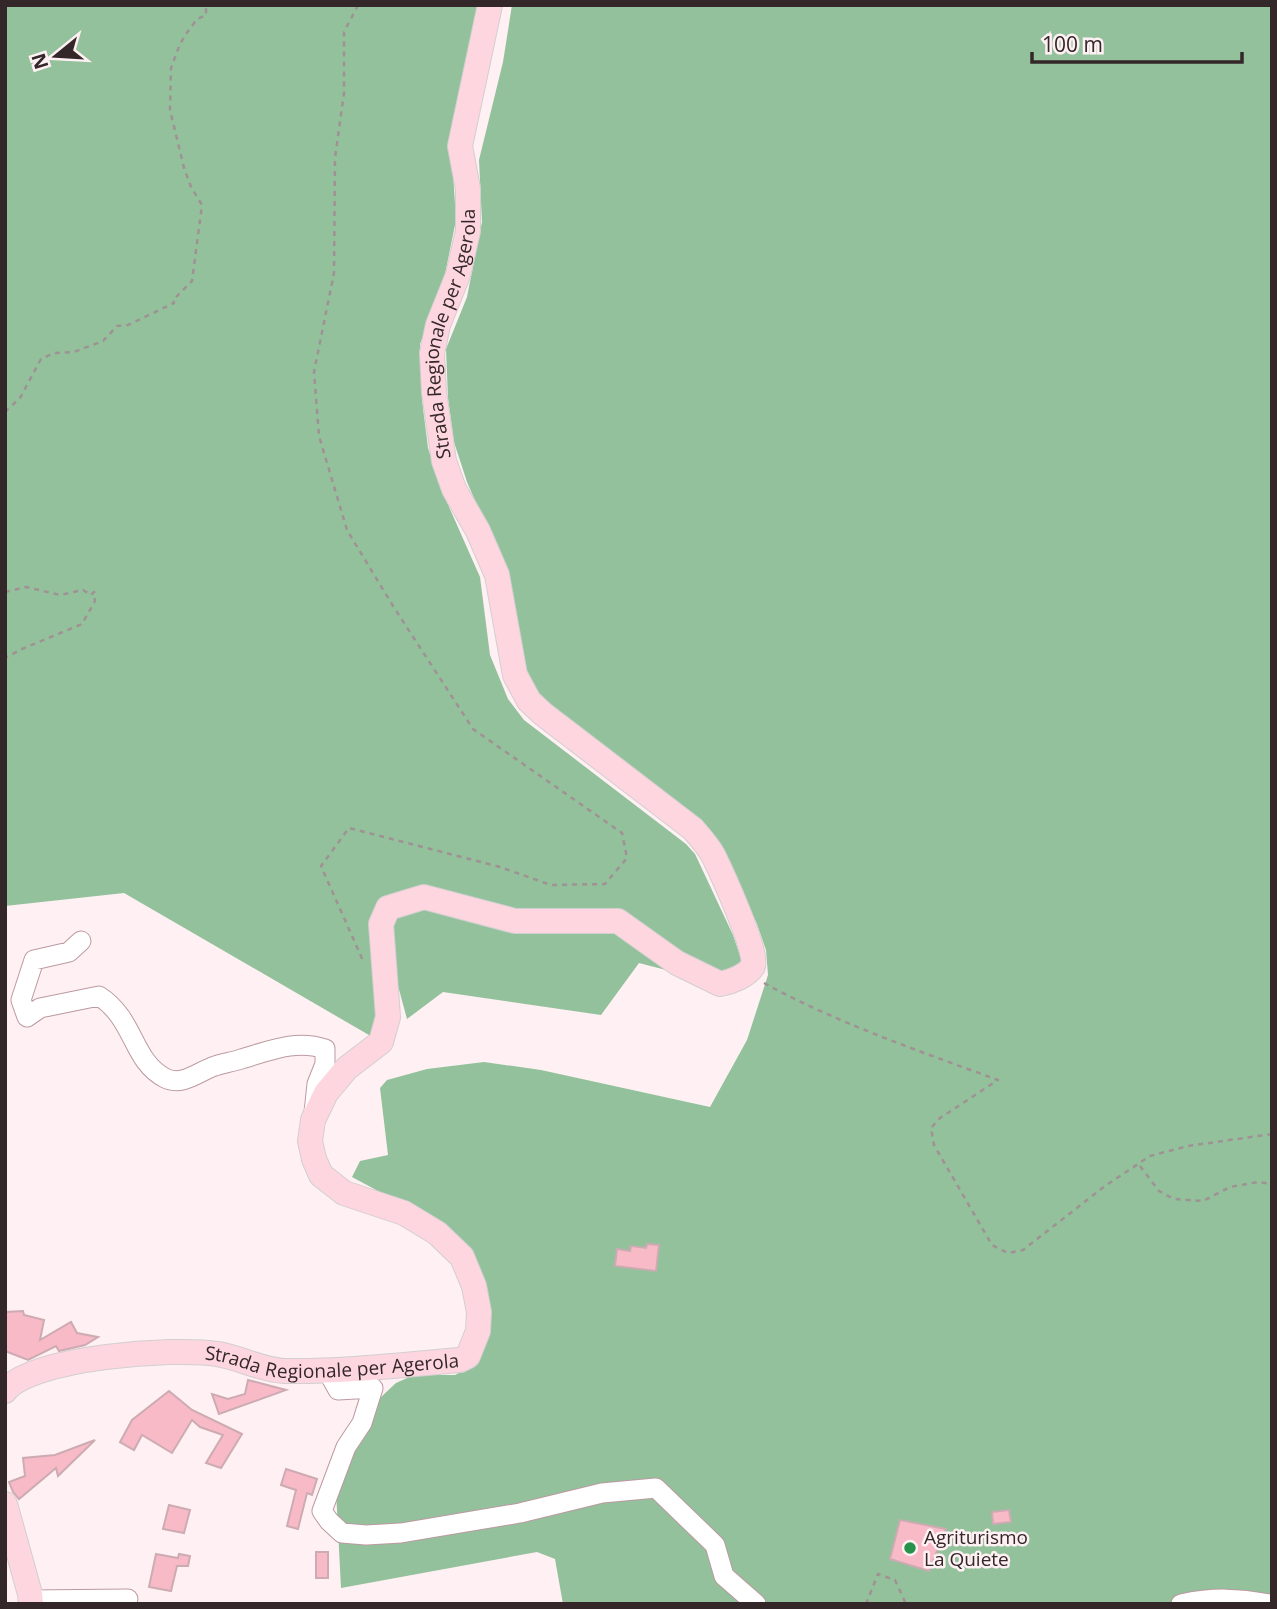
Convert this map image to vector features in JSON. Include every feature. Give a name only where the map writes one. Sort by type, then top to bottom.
[{"type":"main road","name":"Strada Regionale per Agerola","points":[[5,1391],[22,1377],[61,1365],[144,1352],[216,1353],[277,1371],[328,1372],[460,1360],[468,1356],[478,1331],[479,1312],[474,1286],[463,1257],[437,1233],[404,1213],[344,1193],[321,1175],[310,1141],[313,1120],[326,1093],[347,1068],[380,1042],[388,1017],[381,924],[388,908],[425,897],[515,921],[618,921],[677,963],[720,984],[736,979],[752,969],[753,952],[712,852],[693,829],[529,701],[515,675],[497,575],[478,531],[454,489],[444,461],[434,392],[432,353],[438,325],[458,275],[468,231],[468,189],[460,146],[490,5]]},
{"type":"main road","points":[[5,1504],[31,1602]]},
{"type":"street","points":[[81,941],[69,952],[34,960],[21,1000],[27,1017],[40,1008],[99,996],[112,1004],[125,1021],[146,1064],[167,1080],[189,1080],[216,1066],[286,1046],[314,1045],[325,1049],[325,1064],[317,1084],[313,1120]]},
{"type":"street","points":[[328,1372],[338,1390],[373,1388],[362,1423],[346,1447],[322,1511],[342,1533],[366,1535],[434,1528],[520,1514],[602,1493],[656,1488],[715,1545],[724,1576],[756,1604]]},
{"type":"street","points":[[1181,1604],[1210,1598],[1240,1598],[1270,1604]]},
{"type":"street","points":[[31,1602],[128,1599]]},
{"type":"path","points":[[5,412],[20,398],[41,359],[54,353],[74,352],[103,341],[117,326],[128,325],[174,303],[173,300],[192,281],[202,205],[184,168],[170,110],[170,92],[172,68],[180,44],[197,19],[206,15],[206,5]]},
{"type":"path","points":[[358,5],[344,32],[344,93],[335,158],[334,273],[314,372],[319,436],[347,530],[473,729],[622,833],[627,858],[605,884],[551,885],[500,867],[349,828],[321,866],[366,967]]},
{"type":"path","points":[[5,592],[26,587],[60,594],[83,590],[91,595],[94,593],[95,601],[82,624],[5,658]]},
{"type":"path","points":[[746,973],[844,1020],[998,1080],[940,1118],[931,1128],[934,1145],[992,1245],[1008,1253],[1023,1250],[1105,1186],[1150,1156],[1188,1146],[1272,1134]]},
{"type":"path","points":[[1139,1165],[1159,1191],[1174,1199],[1203,1201],[1230,1187],[1258,1182],[1272,1184]]},
{"type":"path","points":[[866,1604],[878,1574],[895,1580],[906,1604]]},
{"type":"green space","points":[[5,5],[486,5],[452,157],[456,220],[442,289],[420,344],[422,400],[428,448],[442,491],[480,577],[490,655],[508,699],[524,720],[686,844],[695,854],[733,935],[746,973],[720,984],[639,963],[601,1015],[443,992],[407,1019],[383,930],[381,1042],[124,893],[5,906]]},
{"type":"green space","points":[[512,5],[1272,5],[1272,1604],[563,1604],[555,1559],[537,1552],[341,1588],[336,1490],[353,1448],[381,1397],[396,1383],[414,1375],[455,1375],[474,1365],[485,1348],[487,1297],[445,1227],[352,1177],[360,1161],[388,1155],[380,1088],[387,1080],[427,1069],[484,1062],[541,1070],[710,1107],[747,1040],[768,975],[766,950],[757,924],[717,839],[543,701],[531,686],[516,648],[505,570],[467,482],[454,442],[448,398],[446,349],[467,297],[482,222],[479,160],[503,62]]},
{"type":"building","points":[[647,1244],[659,1245],[656,1271],[615,1266],[617,1249],[630,1251],[631,1246],[646,1248]]},
{"type":"building","points":[[23,1311],[24,1315],[44,1320],[40,1340],[71,1322],[77,1333],[98,1337],[85,1345],[59,1351],[56,1346],[28,1360],[5,1351],[5,1312]]},
{"type":"building","points":[[248,1380],[286,1390],[219,1414],[212,1394],[228,1399],[245,1394]]},
{"type":"building","points":[[169,1391],[192,1410],[242,1434],[221,1468],[206,1463],[223,1435],[200,1427],[192,1420],[172,1453],[142,1435],[134,1450],[120,1442],[132,1420]]},
{"type":"building","points":[[95,1440],[58,1476],[56,1468],[19,1499],[13,1492],[9,1482],[25,1476],[23,1458],[55,1455]]},
{"type":"building","points":[[286,1469],[317,1479],[312,1495],[307,1493],[298,1529],[287,1526],[296,1490],[281,1485]]},
{"type":"building","points":[[169,1505],[190,1510],[184,1533],[163,1529]]},
{"type":"building","points":[[1009,1510],[1011,1522],[993,1524],[992,1512]]},
{"type":"building","points":[[900,1520],[946,1529],[929,1571],[890,1559]]},
{"type":"building","points":[[316,1552],[328,1552],[328,1578],[316,1578]]},
{"type":"building","points":[[156,1554],[178,1558],[179,1554],[190,1556],[188,1566],[177,1566],[171,1591],[149,1587]]},
{"type":"place","name":"Agriturismo La Quiete","points":[[910,1548]]}]
